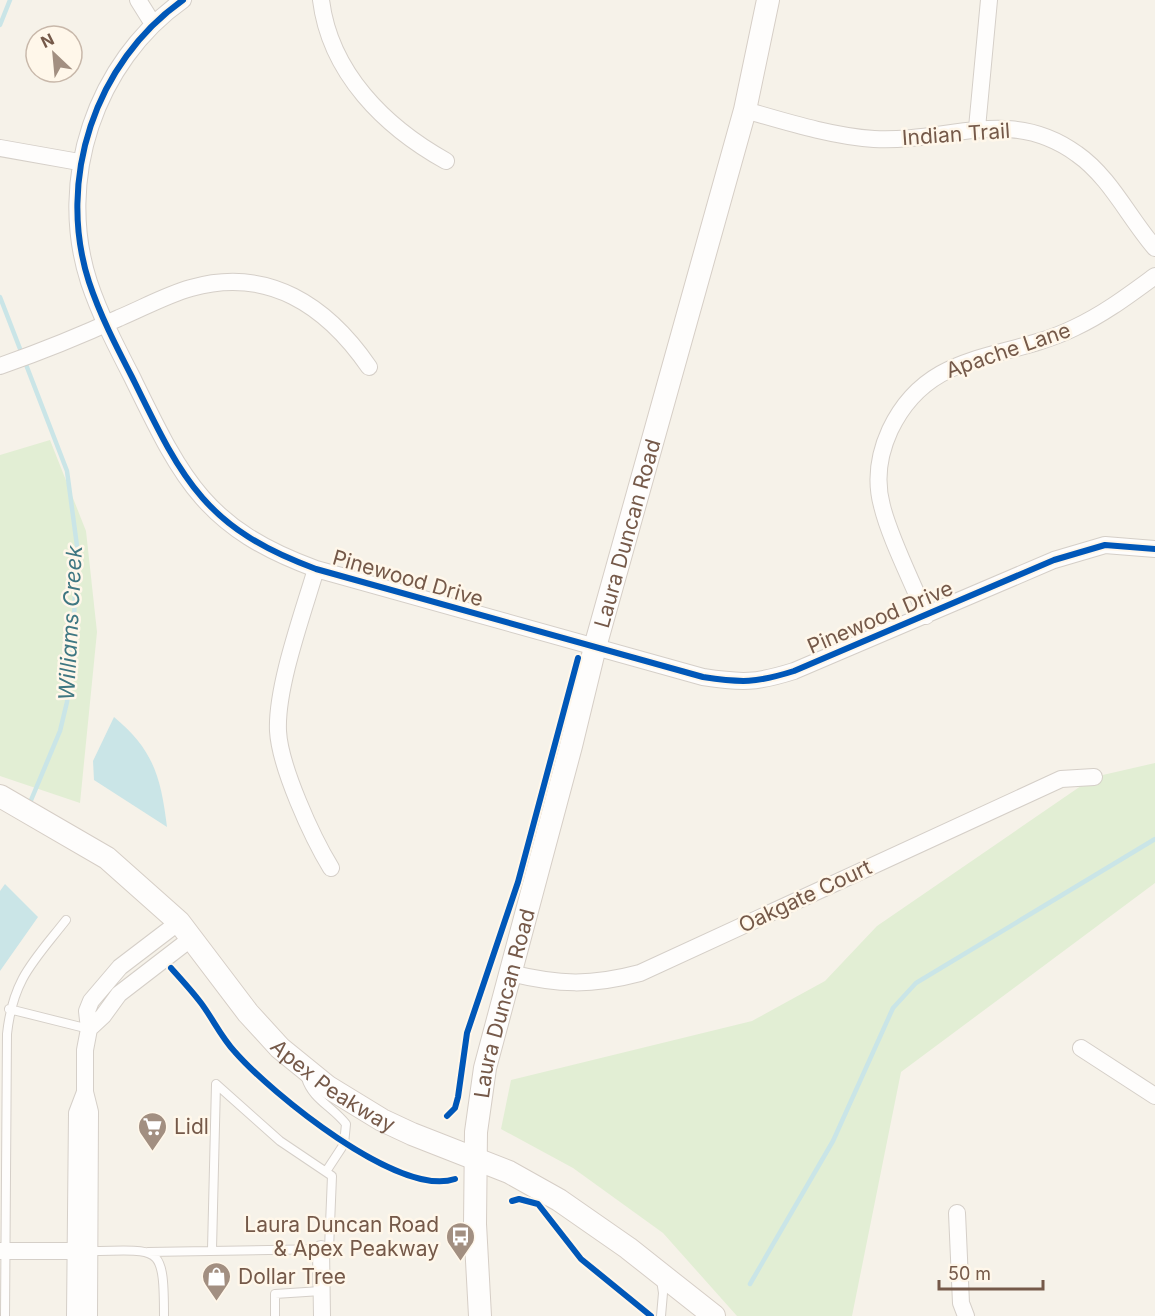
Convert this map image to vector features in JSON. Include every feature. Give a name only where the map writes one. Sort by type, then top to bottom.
[{"type":"street","points":[[138,0],[153,24]]},
{"type":"street","name":"Pinewood Drive","points":[[183,0],[153,24],[108,86],[93,120],[79,162],[79,235],[89,282],[105,324],[175,463],[205,502],[245,536],[285,558],[316,569],[703,677],[745,682],[761,682],[794,671],[1065,557],[1105,545],[1155,549]]},
{"type":"street","points":[[321,0],[334,46],[358,89],[393,127],[413,143],[446,162]]},
{"type":"street","name":"Laura Duncan Road","points":[[480,1316],[475,1224],[476,1132],[485,1068],[595,647],[745,110],[768,0]]},
{"type":"street","points":[[977,128],[989,0]]},
{"type":"street","name":"Indian Trail","points":[[745,110],[799,125],[873,139],[906,139],[977,128],[1011,127],[1035,133],[1057,141],[1078,154],[1096,170],[1155,248]]},
{"type":"street","points":[[0,148],[79,162]]},
{"type":"street","name":"Apache Lane","points":[[926,616],[880,498],[878,482],[882,448],[908,399],[926,382],[947,368],[969,359],[1023,346],[1073,329],[1114,306],[1155,276]]},
{"type":"street","points":[[0,366],[192,288],[213,283],[262,286],[282,292],[315,308],[349,338],[369,367]]},
{"type":"street","points":[[316,569],[280,699],[278,732],[284,757],[314,841],[331,868]]},
{"type":"street","name":"Oakgate Court","points":[[510,973],[557,984],[592,984],[640,973],[1061,779],[1094,777]]},
{"type":"street","name":"Apex Peakway","points":[[0,796],[107,858],[186,930],[248,1013],[304,1068],[328,1087],[382,1120],[509,1172],[559,1200],[660,1274],[706,1314]]},
{"type":"street","points":[[75,1316],[82,1251],[90,1112],[85,1092],[89,1029],[87,1011],[108,979],[186,930]]},
{"type":"street","points":[[1081,1048],[1155,1096]]},
{"type":"street","points":[[957,1213],[961,1303],[966,1316]]},
{"type":"street","points":[[321,1249],[322,1316]]},
{"type":"street","points":[[3,1251],[82,1251]]},
{"type":"street","points":[[82,1251],[89,1316]]},
{"type":"lane","points":[[5,1316],[3,1251],[9,1009],[22,977],[66,920]]},
{"type":"lane","points":[[9,1009],[89,1029]]},
{"type":"lane","points":[[304,1068],[307,1081],[316,1096],[338,1114],[346,1124],[344,1144],[327,1170]]},
{"type":"lane","points":[[82,1251],[329,1249],[332,1176],[327,1170],[280,1141],[216,1084],[212,1249]]},
{"type":"lane","points":[[148,1252],[157,1258],[163,1270],[164,1316]]},
{"type":"lane","points":[[660,1274],[663,1293],[661,1316]]},
{"type":"lane","points":[[275,1316],[275,1294],[321,1291]]},
{"type":"green space","points":[[50,440],[86,531],[97,632],[80,803],[0,776],[0,455]]},
{"type":"green space","points":[[1155,763],[1155,883],[901,1072],[852,1316],[737,1316],[663,1233],[573,1168],[501,1129],[511,1080],[752,1021],[825,981],[877,926],[1094,777]]},
{"type":"water","points":[[114,717],[128,729],[147,753],[158,779],[167,827],[94,780],[93,761]]},
{"type":"water","points":[[5,884],[38,917],[0,971],[0,891]]},
{"type":"waterway","name":"Williams Creek","points":[[0,25],[10,0]]},
{"type":"waterway","name":"Williams Creek","points":[[0,297],[22,354]]},
{"type":"waterway","name":"Williams Creek","points":[[25,362],[67,471],[77,546],[73,643],[67,702],[60,731],[29,805]]},
{"type":"waterway","points":[[750,1284],[833,1141],[893,1008],[916,983],[1155,839]]},
{"type":"cycle path","points":[[183,0],[152,26],[127,56],[106,90],[91,126],[81,164],[77,204],[80,243],[89,282],[103,318],[166,444],[201,496],[222,517],[247,536],[278,553],[316,569],[703,677],[739,681],[759,680],[794,671],[1054,560],[1105,545],[1155,549]]},
{"type":"cycle path","points":[[447,1116],[455,1108],[467,1033],[518,882],[578,658]]},
{"type":"cycle path","points":[[171,968],[201,1003],[235,1052],[252,1070],[306,1115],[337,1138],[370,1158],[402,1173],[431,1181],[455,1179]]},
{"type":"cycle path","points":[[512,1201],[519,1199],[538,1204],[581,1259],[651,1316]]},
{"type":"place","name":"Lidl","points":[[153,1152]]},
{"type":"place","name":"Laura Duncan Road & Apex Peakway","points":[[460,1262]]},
{"type":"place","name":"Dollar Tree","points":[[217,1302]]}]
